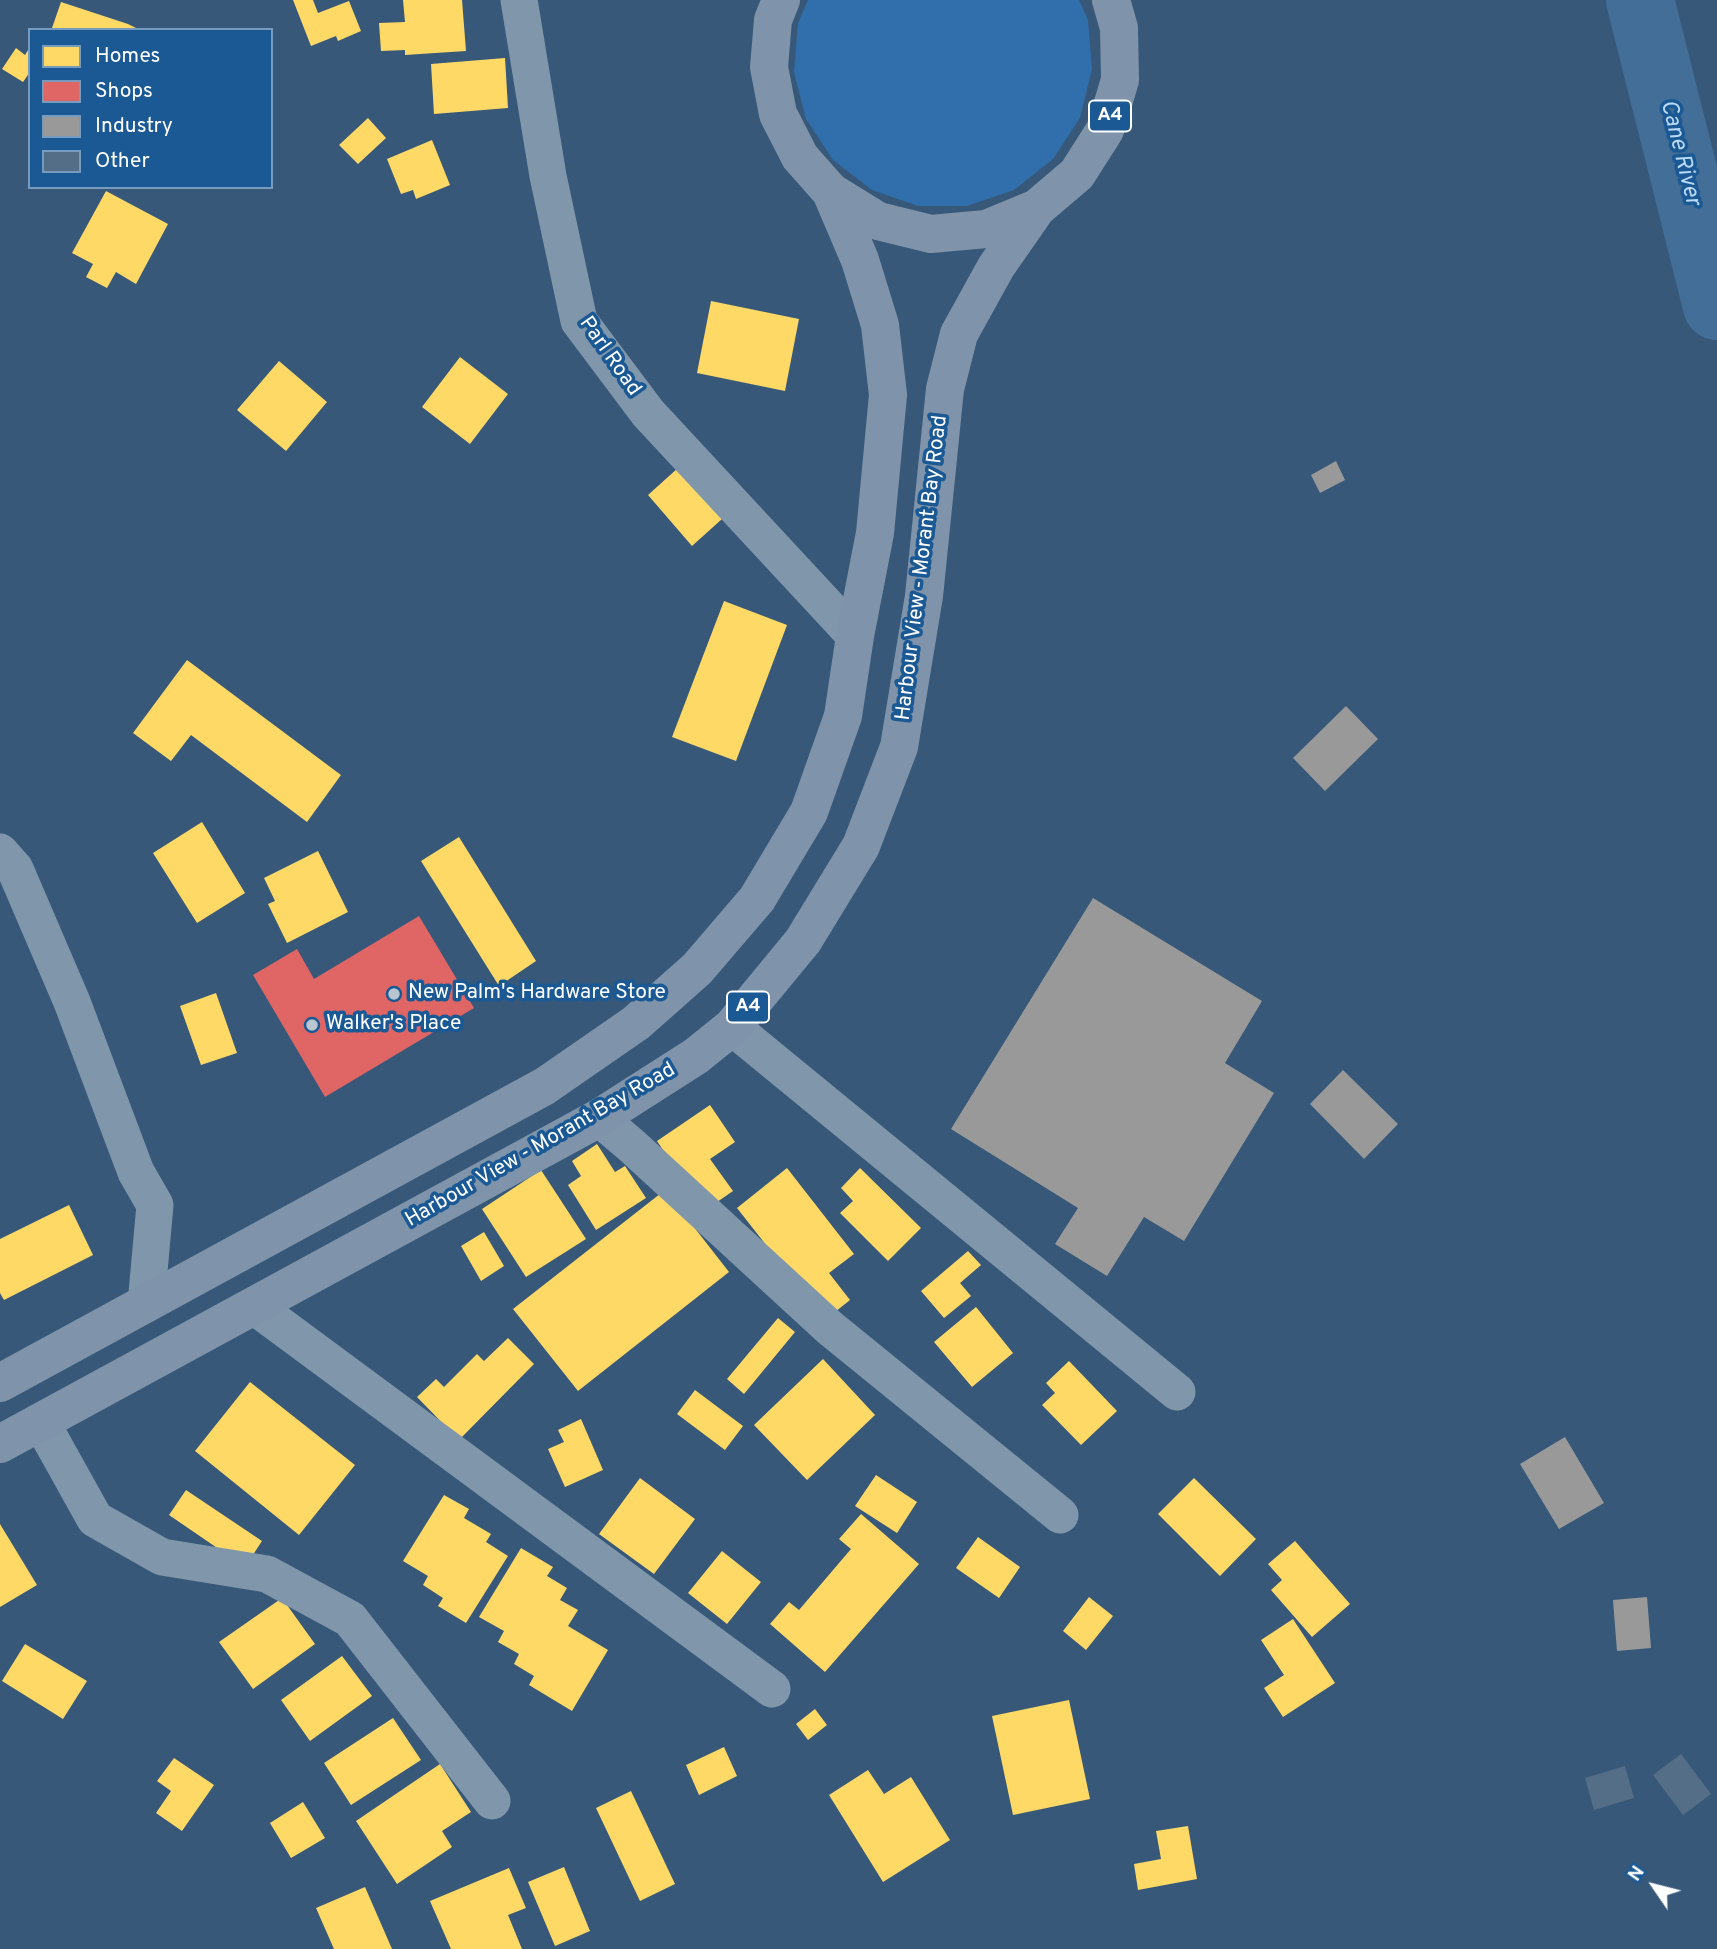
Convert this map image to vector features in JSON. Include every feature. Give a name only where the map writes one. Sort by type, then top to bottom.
[{"type":"highway","name":"A4","points":[[781,0],[774,20],[769,67],[778,114],[800,157],[831,192],[878,221],[931,233],[986,229],[1037,208],[1077,174],[1105,130],[1121,80],[1121,9]]},
{"type":"highway","name":"A4","points":[[0,1383],[545,1086],[636,1023],[697,969],[757,900],[809,812],[843,716],[875,533],[888,395],[880,325],[860,260],[831,192]]},
{"type":"highway","name":"Harbour View - Morant Bay Road","points":[[0,1444],[599,1118],[696,1056],[732,1027],[803,941],[861,846],[899,747],[924,596],[945,389],[959,334],[996,267],[1037,208]]},
{"type":"street","name":"Parl Road","points":[[519,0],[548,176],[579,321],[648,413],[855,636]]},
{"type":"street","points":[[0,852],[15,869],[72,1002],[136,1172],[155,1205],[146,1304]]},
{"type":"street","points":[[732,1027],[1177,1392]]},
{"type":"street","points":[[599,1118],[830,1328],[1060,1516]]},
{"type":"street","points":[[254,1306],[772,1689]]},
{"type":"street","points":[[41,1422],[95,1519],[162,1557],[267,1574],[350,1619],[492,1801]]},
{"type":"shaded area","points":[[808,0],[1079,0],[1088,20],[1092,69],[1080,118],[1053,159],[1014,190],[967,206],[918,206],[872,190],[833,160],[806,119],[794,72],[798,23]]},
{"type":"building: Homes","points":[[293,0],[313,0],[318,13],[349,1],[361,31],[338,41],[336,36],[311,46]]},
{"type":"building: Homes","points":[[403,0],[462,0],[466,51],[405,55],[405,50],[381,51],[379,23],[405,22]]},
{"type":"building: Homes","points":[[61,2],[136,28],[52,28]]},
{"type":"building: Homes","points":[[16,48],[25,55],[28,50],[28,75],[23,82],[2,69]]},
{"type":"building: Homes","points":[[505,58],[508,108],[434,114],[431,64]]},
{"type":"building: Homes","points":[[368,118],[386,138],[358,164],[339,145]]},
{"type":"building: Homes","points":[[432,140],[450,185],[416,199],[413,190],[401,194],[387,159]]},
{"type":"building: Homes","points":[[106,191],[168,224],[136,284],[116,272],[107,288],[86,277],[93,264],[72,253]]},
{"type":"building: Homes","points":[[711,301],[799,319],[785,391],[697,373]]},
{"type":"building: Homes","points":[[460,357],[508,394],[470,444],[422,407]]},
{"type":"building: Homes","points":[[279,361],[327,402],[286,451],[237,410]]},
{"type":"building: Homes","points":[[678,468],[722,519],[692,546],[648,495]]},
{"type":"building: Homes","points":[[724,601],[787,625],[736,761],[672,737]]},
{"type":"building: Homes","points":[[187,660],[341,775],[307,822],[191,735],[171,761],[133,733]]},
{"type":"building: Homes","points":[[202,822],[245,893],[197,923],[153,853]]},
{"type":"building: Homes","points":[[459,837],[536,961],[499,986],[421,861]]},
{"type":"building: Homes","points":[[318,851],[348,912],[287,943],[268,904],[275,901],[264,878]]},
{"type":"building: Homes","points":[[216,993],[237,1053],[201,1065],[180,1006]]},
{"type":"building: Homes","points":[[710,1105],[735,1142],[710,1159],[733,1191],[704,1211],[657,1141]]},
{"type":"building: Homes","points":[[597,1144],[615,1172],[625,1166],[646,1198],[596,1230],[568,1185],[581,1176],[572,1161]]},
{"type":"building: Homes","points":[[787,1168],[854,1254],[829,1273],[850,1300],[825,1320],[737,1208]]},
{"type":"building: Homes","points":[[860,1168],[921,1228],[888,1261],[840,1213],[853,1201],[841,1188]]},
{"type":"building: Homes","points":[[541,1170],[586,1239],[526,1277],[482,1209]]},
{"type":"building: Homes","points":[[665,1190],[729,1272],[578,1391],[513,1309]]},
{"type":"building: Homes","points":[[69,1205],[93,1255],[4,1300],[0,1293],[0,1239]]},
{"type":"building: Homes","points":[[484,1232],[504,1266],[481,1281],[461,1246]]},
{"type":"building: Homes","points":[[968,1251],[981,1265],[960,1283],[971,1296],[944,1318],[921,1291]]},
{"type":"building: Homes","points":[[976,1307],[1013,1353],[972,1387],[934,1342]]},
{"type":"building: Homes","points":[[778,1318],[795,1332],[744,1394],[727,1379]]},
{"type":"building: Homes","points":[[508,1338],[534,1364],[459,1440],[417,1397],[436,1379],[444,1387],[477,1354],[484,1361]]},
{"type":"building: Homes","points":[[823,1359],[875,1415],[807,1480],[754,1425]]},
{"type":"building: Homes","points":[[1069,1361],[1117,1411],[1081,1445],[1042,1405],[1055,1393],[1046,1383]]},
{"type":"building: Homes","points":[[250,1382],[355,1465],[299,1535],[195,1451]]},
{"type":"building: Homes","points":[[695,1390],[743,1426],[725,1450],[677,1414]]},
{"type":"building: Homes","points":[[581,1419],[603,1470],[565,1487],[548,1449],[564,1442],[558,1430]]},
{"type":"building: Homes","points":[[876,1475],[917,1502],[897,1533],[855,1506]]},
{"type":"building: Homes","points":[[640,1478],[695,1519],[654,1574],[599,1534]]},
{"type":"building: Homes","points":[[1194,1478],[1256,1539],[1220,1576],[1158,1514]]},
{"type":"building: Homes","points":[[186,1490],[262,1541],[245,1567],[169,1515]]},
{"type":"building: Homes","points":[[444,1495],[469,1509],[464,1518],[491,1534],[486,1542],[508,1556],[466,1623],[438,1606],[443,1598],[423,1585],[428,1576],[403,1561]]},
{"type":"building: Homes","points":[[861,1514],[919,1564],[825,1672],[770,1624],[789,1602],[799,1610],[851,1549],[839,1539]]},
{"type":"building: Homes","points":[[0,1524],[37,1585],[0,1607]]},
{"type":"building: Homes","points":[[978,1537],[1020,1567],[999,1598],[956,1568]]},
{"type":"building: Homes","points":[[1295,1541],[1350,1604],[1312,1637],[1271,1590],[1282,1580],[1268,1564]]},
{"type":"building: Homes","points":[[521,1548],[553,1567],[547,1576],[567,1588],[560,1600],[578,1610],[568,1626],[608,1650],[572,1711],[529,1685],[534,1676],[514,1664],[519,1654],[498,1642],[504,1631],[479,1617]]},
{"type":"building: Homes","points":[[722,1551],[761,1582],[727,1624],[688,1593]]},
{"type":"building: Homes","points":[[1089,1597],[1113,1616],[1086,1650],[1063,1631]]},
{"type":"building: Homes","points":[[282,1598],[315,1644],[253,1689],[219,1642]]},
{"type":"building: Homes","points":[[1293,1619],[1335,1683],[1283,1717],[1264,1688],[1284,1675],[1261,1640]]},
{"type":"building: Homes","points":[[25,1644],[87,1681],[63,1719],[2,1681]]},
{"type":"building: Homes","points":[[342,1656],[372,1696],[310,1741],[281,1700]]},
{"type":"building: Homes","points":[[1069,1700],[1090,1799],[1013,1815],[992,1716]]},
{"type":"building: Homes","points":[[815,1709],[827,1725],[808,1740],[796,1724]]},
{"type":"building: Homes","points":[[393,1718],[421,1760],[351,1805],[324,1763]]},
{"type":"building: Homes","points":[[724,1747],[737,1776],[699,1795],[686,1765]]},
{"type":"building: Homes","points":[[174,1758],[214,1785],[182,1831],[156,1813],[171,1791],[157,1781]]},
{"type":"building: Homes","points":[[440,1764],[471,1812],[442,1831],[452,1847],[397,1884],[356,1821]]},
{"type":"building: Homes","points":[[868,1770],[884,1794],[911,1777],[950,1840],[883,1882],[829,1795]]},
{"type":"building: Homes","points":[[631,1791],[675,1884],[640,1901],[596,1808]]},
{"type":"building: Homes","points":[[303,1802],[325,1838],[291,1858],[270,1823]]},
{"type":"building: Homes","points":[[1188,1826],[1197,1879],[1138,1890],[1134,1864],[1161,1859],[1156,1831]]},
{"type":"building: Homes","points":[[564,1867],[590,1931],[555,1946],[528,1882]]},
{"type":"building: Homes","points":[[509,1868],[526,1908],[508,1915],[522,1949],[451,1949],[430,1901]]},
{"type":"building: Homes","points":[[365,1887],[392,1949],[334,1949],[316,1908]]},
{"type":"building: Shops","name":"New Palm's Hardware Store","points":[[419,916],[474,1008],[325,1097],[253,975],[297,949],[314,979]]},
{"type":"building: Industry","points":[[1336,461],[1345,480],[1320,493],[1311,475]]},
{"type":"building: Industry","points":[[1346,706],[1378,739],[1325,791],[1293,758]]},
{"type":"building: Industry","points":[[1093,898],[1262,1001],[1225,1063],[1274,1093],[1184,1241],[1144,1217],[1107,1276],[1055,1244],[1078,1208],[951,1129]]},
{"type":"building: Industry","points":[[1343,1070],[1398,1124],[1364,1159],[1310,1104]]},
{"type":"building: Industry","points":[[1565,1437],[1604,1503],[1559,1529],[1520,1464]]},
{"type":"building: Industry","points":[[1647,1597],[1651,1648],[1617,1651],[1613,1600]]},
{"type":"building: Other","points":[[1681,1754],[1711,1794],[1683,1815],[1653,1775]]},
{"type":"building: Other","points":[[1625,1766],[1634,1798],[1594,1810],[1585,1778]]},
{"type":"waterway","name":"Cane River","points":[[1640,0],[1717,306]]},
{"type":"place","name":"New Palm's Hardware Store","points":[[394,994]]},
{"type":"place","name":"Walker's Place","points":[[312,1025]]}]
